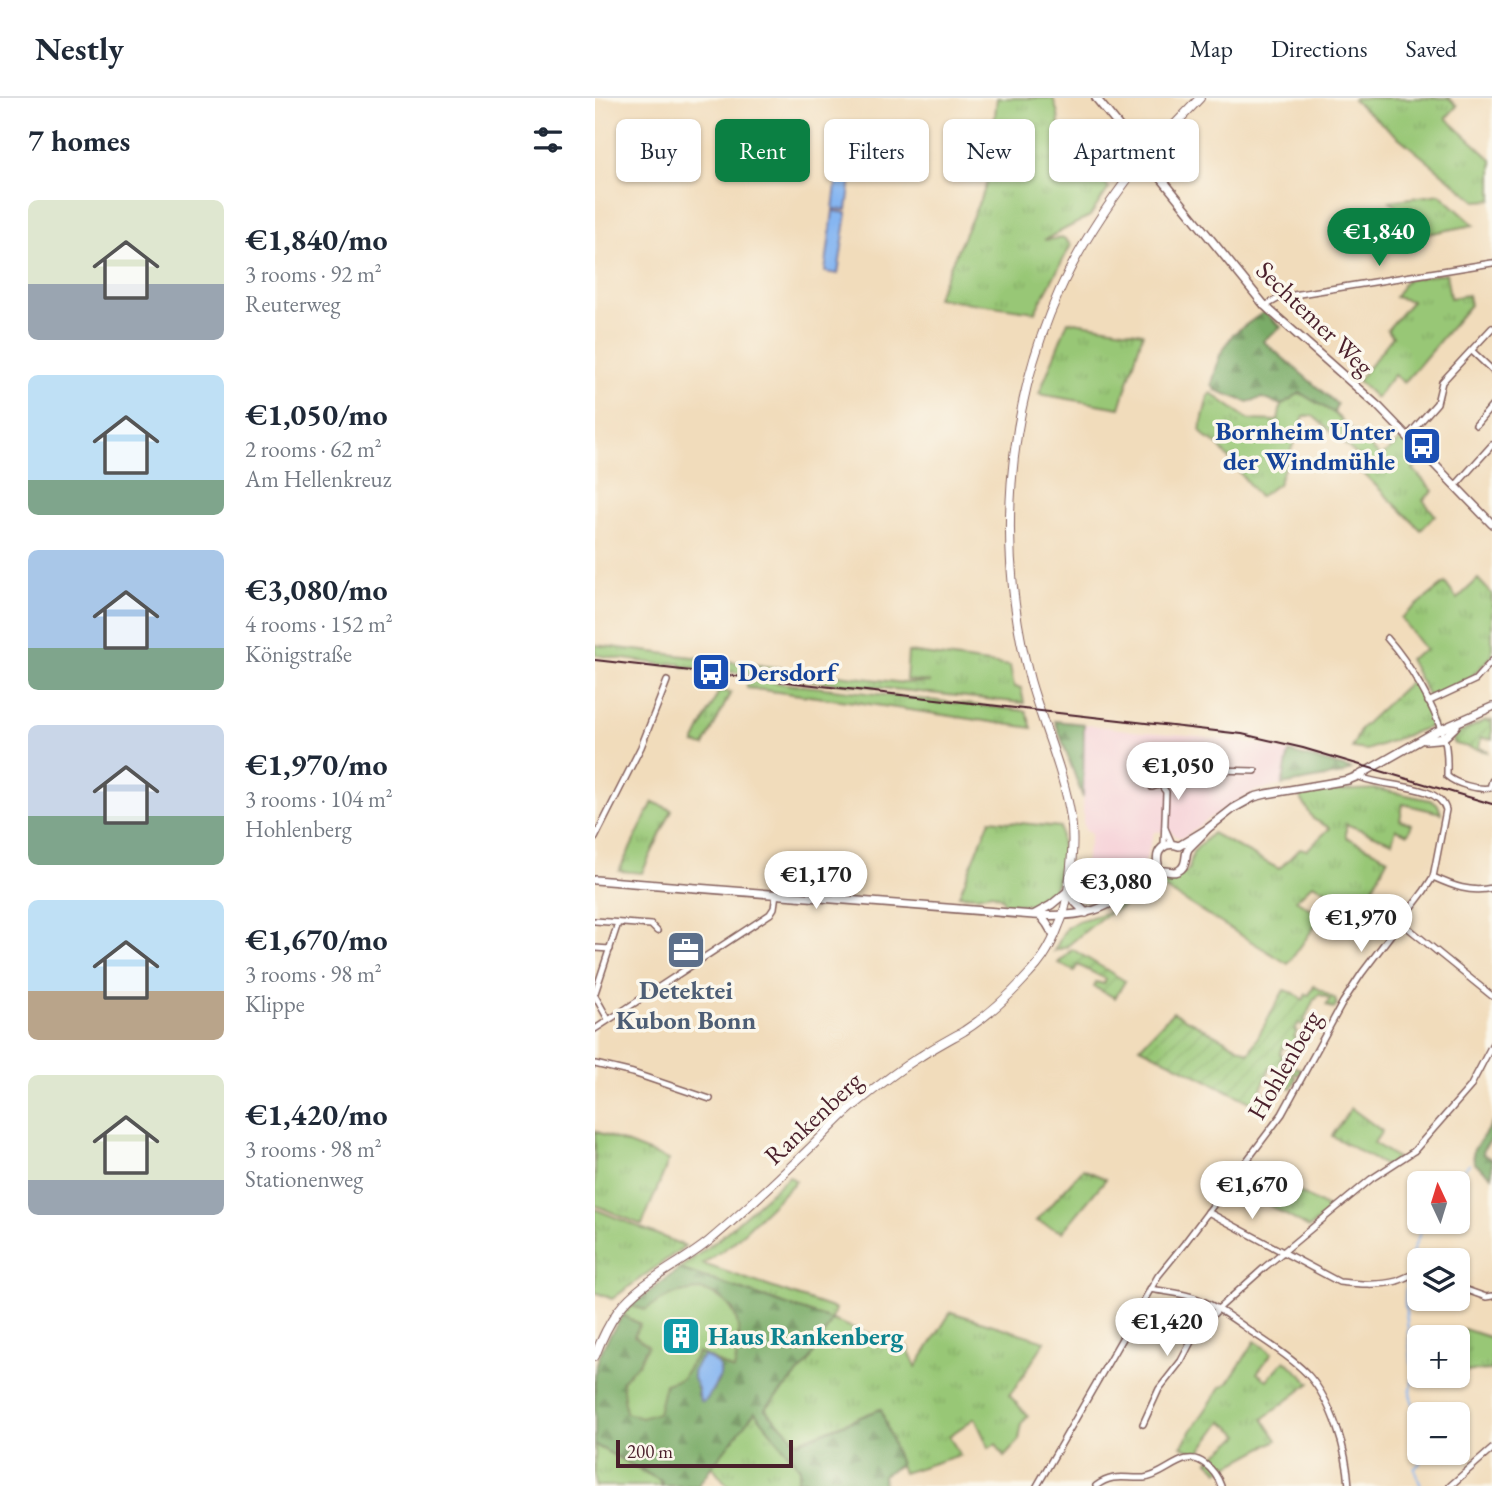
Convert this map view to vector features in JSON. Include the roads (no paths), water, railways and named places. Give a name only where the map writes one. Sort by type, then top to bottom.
[{"type":"main road","name":"Rankenberg","points":[[595,1356],[612,1320],[630,1298],[737,1218],[847,1111],[890,1076],[968,1028],[1006,999],[1042,959],[1054,936],[1063,915],[1068,891],[1072,821],[1065,789],[1031,681],[1014,601],[1009,537],[1017,432],[1040,340],[1082,247],[1107,206],[1135,169],[1200,98]]},
{"type":"street","name":"Sechtemer Weg","points":[[1096,98],[1265,306],[1378,407],[1492,524]]},
{"type":"street","points":[[1265,306],[1281,297],[1492,263]]},
{"type":"street","points":[[1407,437],[1437,403],[1442,382],[1492,328]]},
{"type":"street","points":[[1472,351],[1492,370]]},
{"type":"street","points":[[1476,425],[1492,406]]},
{"type":"street","points":[[1455,486],[1492,445]]},
{"type":"street","points":[[1387,638],[1407,663],[1444,738],[1447,776],[1451,780],[1487,789],[1492,781]]},
{"type":"street","points":[[1428,702],[1475,680],[1492,661]]},
{"type":"street","points":[[595,838],[641,747],[667,681]]},
{"type":"street","points":[[595,880],[1037,915],[1086,913],[1116,902],[1145,880],[1164,871],[1174,873],[1182,868],[1189,848],[1207,829],[1234,808],[1254,797],[1358,776],[1440,730],[1492,707]]},
{"type":"street","points":[[1420,741],[1440,740],[1459,723]]},
{"type":"street","points":[[1152,787],[1161,785],[1178,769],[1255,771]]},
{"type":"street","name":"Hohlenberg","points":[[1037,1486],[1158,1276],[1282,1114],[1343,1002],[1433,877],[1446,810],[1444,803],[1429,793],[1358,776]]},
{"type":"street","points":[[1161,785],[1166,792],[1165,828],[1172,845],[1185,855]]},
{"type":"street","points":[[1145,880],[1158,864],[1158,854],[1207,829]]},
{"type":"street","points":[[1158,864],[1164,871]]},
{"type":"street","points":[[1433,877],[1466,890],[1492,888]]},
{"type":"street","points":[[1037,915],[1068,891],[1086,913]]},
{"type":"street","points":[[595,1029],[769,914],[774,908],[776,894]]},
{"type":"street","points":[[1037,915],[1048,924],[1054,936]]},
{"type":"street","points":[[595,922],[651,925],[657,931]]},
{"type":"street","points":[[608,1019],[595,995],[598,974],[618,923]]},
{"type":"street","points":[[1402,923],[1492,996]]},
{"type":"street","points":[[595,948],[610,949]]},
{"type":"street","points":[[1143,1424],[1160,1389],[1181,1361],[1194,1336],[1218,1309],[1265,1266],[1371,1179],[1414,1152],[1471,1087],[1492,1045]]},
{"type":"street","points":[[595,1064],[633,1073],[710,1099]]},
{"type":"street","points":[[1208,1212],[1339,1282],[1361,1284],[1396,1281],[1407,1277]]},
{"type":"street","points":[[1150,1289],[1196,1298],[1218,1309],[1308,1375],[1323,1396],[1334,1422],[1349,1486]]},
{"type":"street","points":[[1470,1291],[1486,1297],[1492,1296]]},
{"type":"street","points":[[1450,1486],[1492,1449]]},
{"type":"street","points":[[1096,1486],[1106,1480],[1121,1477],[1155,1476],[1191,1458],[1210,1467],[1221,1486]]},
{"type":"water","points":[[836,182],[850,182],[847,210],[833,209]]},
{"type":"water","points":[[833,211],[847,213],[838,274],[825,272]]},
{"type":"water","points":[[704,1356],[716,1363],[720,1376],[703,1402],[700,1401],[693,1375]]},
{"type":"waterway","points":[[1462,1171],[1469,1164]]},
{"type":"waterway","points":[[1412,1402],[1410,1394],[1413,1377],[1405,1302],[1407,1272],[1420,1234]]},
{"type":"waterway","points":[[1418,1465],[1414,1469],[1421,1486]]},
{"type":"tram line","points":[[595,660],[1242,734],[1303,748],[1492,804]]},
{"type":"place","name":"Bornheim Unter der Windmühle","points":[[1422,446]]},
{"type":"place","name":"Dersdorf","points":[[711,672]]},
{"type":"place","name":"Detektei Kubon Bonn","points":[[686,950]]},
{"type":"place","name":"Haus Rankenberg","points":[[681,1336]]}]
